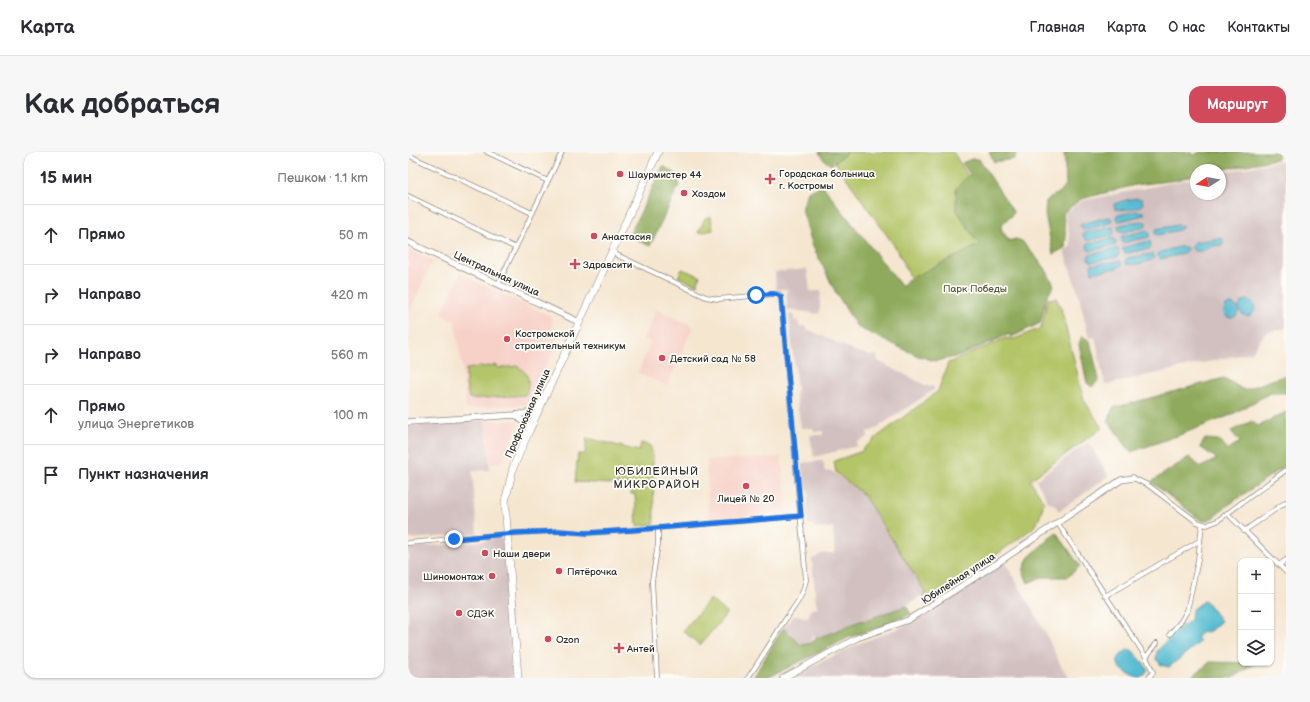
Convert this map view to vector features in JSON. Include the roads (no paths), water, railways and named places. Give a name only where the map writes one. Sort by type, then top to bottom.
[{"type":"highway","name":"Профсоюзная улица","points":[[518,678],[505,502],[513,468],[530,428],[658,152]]},
{"type":"street","points":[[487,152],[548,181]]},
{"type":"street","points":[[498,284],[562,152]]},
{"type":"street","points":[[408,156],[532,213]]},
{"type":"street","points":[[408,196],[516,248]]},
{"type":"street","name":"Центральная улица","points":[[408,242],[579,322]]},
{"type":"street","points":[[612,251],[617,255],[706,297],[718,299],[775,294],[779,294],[781,297],[806,580],[804,592],[799,601],[748,678]]},
{"type":"street","points":[[408,422],[516,415],[538,411]]},
{"type":"street","points":[[516,415],[530,428]]},
{"type":"street","points":[[1134,478],[1148,485],[1197,522],[1207,525],[1227,513],[1286,470]]},
{"type":"street","name":"Юбилейная улица","points":[[783,678],[857,638],[908,620],[996,564],[1121,480],[1134,478]]},
{"type":"street","points":[[1244,531],[1286,502]]},
{"type":"street","points":[[1227,513],[1286,572]]},
{"type":"street","points":[[408,543],[559,531],[587,533],[801,516]]},
{"type":"street","points":[[1057,522],[1146,657],[1153,672],[1149,678]]},
{"type":"street","points":[[1170,634],[1181,621],[1187,610],[1198,560],[1202,524]]},
{"type":"street","points":[[658,528],[658,544],[652,581],[658,678]]},
{"type":"street","points":[[1105,596],[1199,542]]},
{"type":"street","points":[[1279,565],[1286,560]]},
{"type":"street","points":[[1146,657],[1157,643]]},
{"type":"water","points":[[1137,198],[1142,199],[1143,205],[1137,208],[1122,210],[1115,209],[1114,204]]},
{"type":"water","points":[[1136,211],[1144,212],[1144,215],[1121,221],[1117,220],[1116,216],[1118,215]]},
{"type":"water","points":[[1108,217],[1111,218],[1111,223],[1083,230],[1081,227],[1081,224]]},
{"type":"water","points":[[1140,221],[1146,222],[1146,227],[1125,232],[1119,231],[1118,226]]},
{"type":"water","points":[[1178,225],[1182,226],[1179,230],[1157,235],[1155,234],[1156,229]]},
{"type":"water","points":[[1113,227],[1113,235],[1087,241],[1083,236],[1084,233]]},
{"type":"water","points":[[1147,230],[1150,234],[1149,237],[1123,243],[1121,237]]},
{"type":"water","points":[[1114,238],[1116,245],[1090,251],[1088,250],[1087,244]]},
{"type":"water","points":[[1221,238],[1223,239],[1223,245],[1212,246],[1208,249],[1200,251],[1194,251],[1192,249],[1192,244],[1195,242]]},
{"type":"water","points":[[1150,241],[1151,248],[1149,249],[1126,253],[1123,251],[1123,248],[1125,247]]},
{"type":"water","points":[[1179,247],[1186,247],[1188,249],[1180,254],[1161,259],[1157,256],[1160,252]]},
{"type":"water","points":[[1118,249],[1119,254],[1117,257],[1092,262],[1088,259],[1089,255]]},
{"type":"water","points":[[1152,254],[1154,258],[1145,263],[1126,264],[1125,260],[1128,258]]},
{"type":"water","points":[[1121,261],[1122,265],[1117,268],[1092,273],[1091,265]]},
{"type":"water","points":[[1247,300],[1254,305],[1255,308],[1250,315],[1247,316],[1240,311],[1239,308],[1244,301]]},
{"type":"water","points":[[1228,304],[1234,304],[1238,308],[1238,314],[1234,318],[1228,318],[1224,314],[1224,308]]},
{"type":"water","points":[[1205,600],[1221,621],[1210,631],[1201,633],[1197,637],[1200,642],[1169,667],[1161,665],[1156,658],[1157,651],[1177,630],[1191,620],[1192,610]]},
{"type":"water","points":[[1129,649],[1133,651],[1147,668],[1147,672],[1142,678],[1130,675],[1118,665],[1118,659],[1120,656]]},
{"type":"place","name":"Шаурмистер 44","points":[[620,174]]},
{"type":"place","name":"Городская больница г. Костромы","points":[[770,179]]},
{"type":"place","name":"Хоздом","points":[[684,193]]},
{"type":"place","name":"Анастасия","points":[[594,236]]},
{"type":"place","name":"Здравсити","points":[[575,264]]},
{"type":"place","name":"Костромской строительный техникум","points":[[507,339]]},
{"type":"place","name":"Детский сад № 58","points":[[662,358]]},
{"type":"place","name":"Лицей № 20","points":[[746,486]]},
{"type":"place","name":"Наши двери","points":[[485,553]]},
{"type":"place","name":"Пятёрочка","points":[[559,571]]},
{"type":"place","name":"Шиномонтаж","points":[[492,576]]},
{"type":"place","name":"СДЭК","points":[[459,613]]},
{"type":"place","name":"Ozon","points":[[548,639]]},
{"type":"place","name":"Антей","points":[[619,648]]},
{"type":"district","name":"ЮБИЛЕЙНЫЙ МИКРОРАЙОН","points":[[657,477]]},
{"type":"park label","name":"Парк Победы","points":[[975,288]]}]
